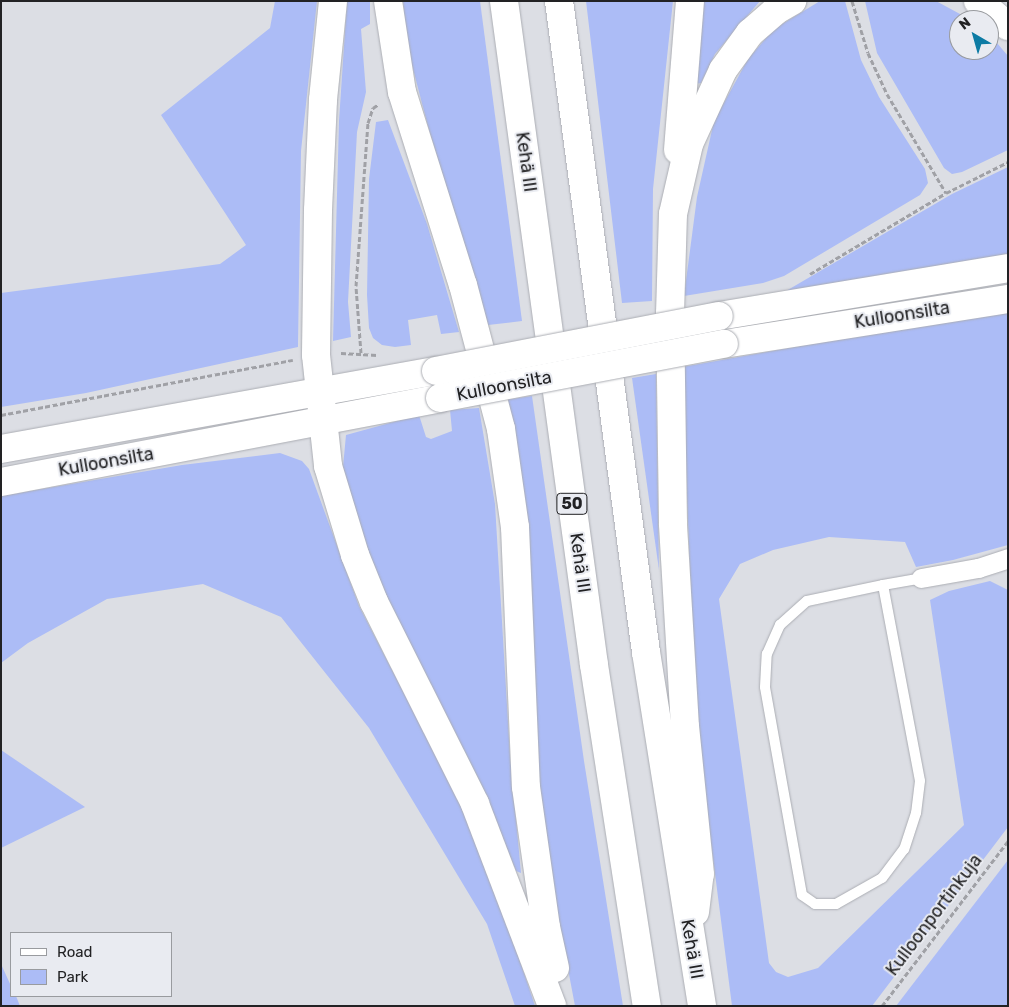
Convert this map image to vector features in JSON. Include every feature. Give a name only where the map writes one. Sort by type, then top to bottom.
[{"type":"main road","points":[[334,1],[323,100],[318,210],[316,355],[318,390],[328,466],[355,555],[393,640],[475,804],[552,1006]]},
{"type":"main road","points":[[388,1],[402,92],[463,285],[501,429],[515,528],[526,788],[546,927],[564,1006]]},
{"type":"main road","name":"Kehä III","points":[[504,1],[594,665],[648,1006]]},
{"type":"main road","name":"Kehä III","points":[[559,1],[645,642],[691,946],[702,1006]]},
{"type":"main road","points":[[690,1],[673,214],[670,314],[673,523],[685,728],[700,874],[691,946]]},
{"type":"main road","points":[[673,214],[689,144],[723,70],[750,33],[775,11],[792,1]]},
{"type":"main road","points":[[978,1],[1008,26]]},
{"type":"main road","name":"Kulloonsilta","points":[[1,449],[436,370],[719,316],[1008,268]]},
{"type":"main road","name":"Kulloonsilta","points":[[1,482],[724,344],[1008,299]]},
{"type":"street","points":[[921,578],[978,568],[1008,558]]},
{"type":"lane","points":[[882,585],[920,780],[916,813],[904,849],[882,878],[836,904],[815,904],[802,895],[765,687],[768,654],[780,625],[807,601],[882,585],[921,578]]},
{"type":"path","points":[[852,1],[868,53],[887,94],[946,193]]},
{"type":"path","points":[[361,353],[357,267],[368,123],[373,108],[379,104]]},
{"type":"path","points":[[808,275],[946,193],[1008,162]]},
{"type":"path","points":[[1,415],[316,355],[361,353],[384,356]]},
{"type":"path","name":"Kulloonportinkuja","points":[[882,1006],[1008,840]]},
{"type":"green space","points":[[275,1],[317,1],[301,151],[298,347],[86,393],[1,407],[1,293],[220,264],[246,245],[161,115],[270,28]]},
{"type":"green space","points":[[347,1],[370,1],[370,24],[361,29],[366,92],[357,132],[348,302],[351,337],[333,341],[339,121]]},
{"type":"green space","points":[[403,1],[480,1],[522,321],[488,325],[429,130],[407,46]]},
{"type":"green space","points":[[586,1],[673,1],[653,189],[652,301],[622,303]]},
{"type":"green space","points":[[703,1],[760,1],[715,54],[701,83],[695,84]]},
{"type":"green space","points":[[820,1],[845,1],[861,60],[879,97],[925,169],[928,183],[920,195],[784,276],[763,283],[684,296],[697,197],[714,121],[748,59],[774,29]]},
{"type":"green space","points":[[865,1],[936,1],[953,10],[949,10],[949,60],[999,60],[999,45],[1008,56],[1008,150],[962,172],[952,174],[944,168],[877,53]]},
{"type":"green space","points":[[388,120],[427,224],[459,332],[441,334],[437,315],[408,320],[411,345],[395,347],[382,345],[373,338],[369,328],[367,295],[369,179],[376,122]]},
{"type":"green space","points":[[1008,167],[1008,254],[774,298],[952,194]]},
{"type":"green space","points":[[1008,309],[1008,545],[953,560],[916,567],[905,542],[829,537],[773,550],[740,564],[719,599],[769,963],[776,972],[788,977],[818,968],[964,825],[930,600],[949,591],[990,581],[1008,590],[1008,827],[872,1006],[732,1006],[696,726],[682,367]]},
{"type":"green space","points":[[656,374],[659,570],[632,378]]},
{"type":"green space","points":[[532,396],[584,761],[623,1006],[575,1006],[544,842],[504,400]]},
{"type":"green space","points":[[479,408],[495,504],[510,756],[521,873],[516,871],[482,786],[366,555],[343,467],[346,435],[419,415],[426,437],[431,439],[452,431],[450,410]]},
{"type":"green space","points":[[280,453],[302,461],[309,469],[359,606],[461,804],[500,901],[535,1006],[515,1006],[487,924],[369,728],[281,617],[203,584],[107,599],[28,643],[1,663],[1,496],[182,465]]},
{"type":"green space","points":[[1,750],[85,807],[1,848]]},
{"type":"green space","points":[[1008,860],[1008,1006],[896,1006]]},
{"type":"green space","points":[[1,964],[10,984],[10,997],[16,997],[20,1006],[1,1006]]}]
